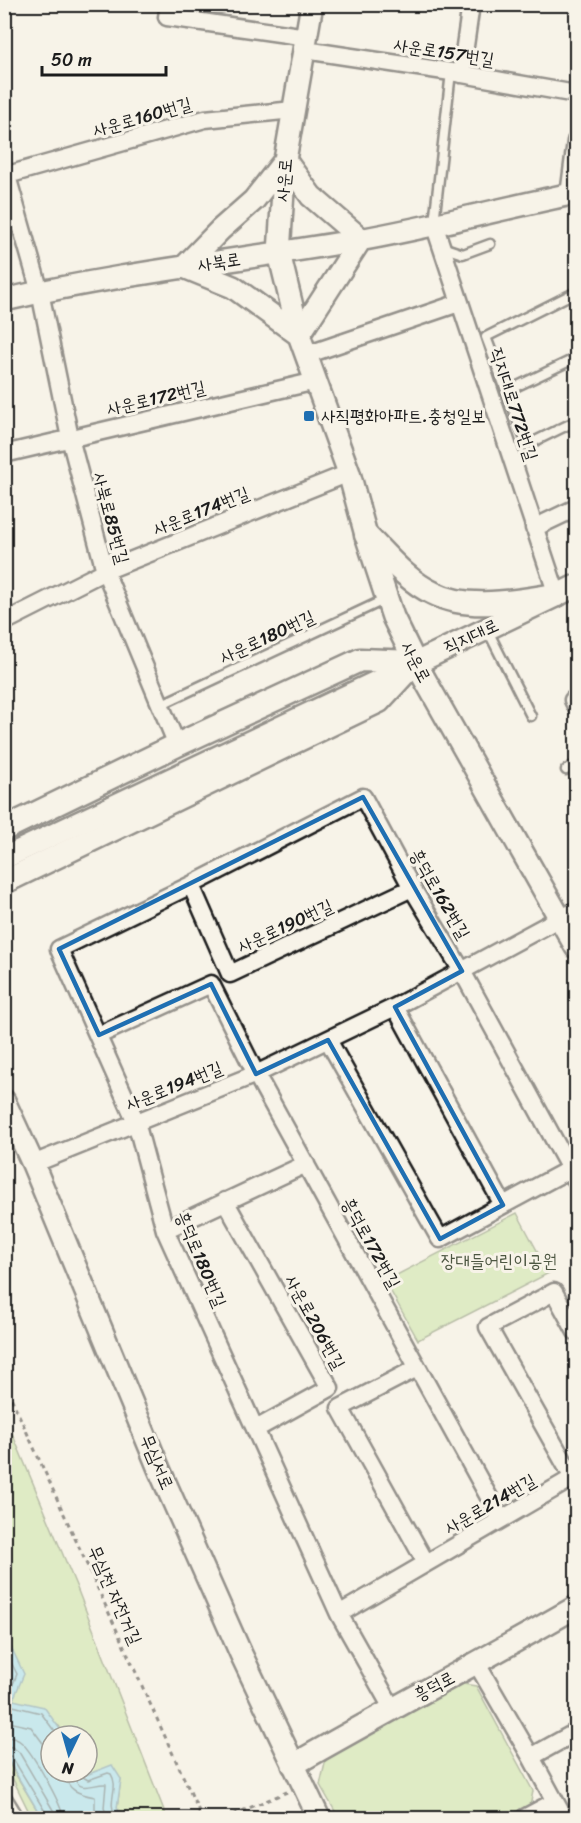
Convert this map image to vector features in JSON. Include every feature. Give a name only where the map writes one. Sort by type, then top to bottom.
[{"type":"main road","points":[[366,535],[413,580],[432,593],[450,600],[471,603],[567,591]]},
{"type":"main road","points":[[4,829],[360,660],[415,662]]},
{"type":"main road","points":[[4,882],[379,701],[415,662]]},
{"type":"street","name":"사운로","points":[[312,4],[285,160],[279,253],[302,345],[349,473],[366,535],[393,616],[415,662],[565,913],[576,947]]},
{"type":"street","points":[[456,73],[471,4]]},
{"type":"street","name":"사운로157번길","points":[[168,11],[306,43],[576,94]]},
{"type":"street","name":"사운로160번길","points":[[6,176],[205,118],[293,111]]},
{"type":"street","points":[[573,194],[576,141]]},
{"type":"street","points":[[285,160],[311,195],[362,239],[302,345],[233,287],[184,267],[220,230],[254,200],[285,160]]},
{"type":"street","name":"사북로85번길","points":[[6,176],[40,292],[70,438],[105,571],[177,745]]},
{"type":"street","name":"사북로","points":[[4,300],[184,267],[362,239],[573,194]]},
{"type":"street","name":"직지대로772번길","points":[[434,224],[534,528],[567,591]]},
{"type":"street","points":[[302,345],[459,303]]},
{"type":"street","name":"사운로172번길","points":[[4,453],[315,381]]},
{"type":"street","name":"사운로174번길","points":[[4,622],[105,571],[349,473]]},
{"type":"street","points":[[534,528],[576,508]]},
{"type":"street","name":"직지대로","points":[[4,858],[567,591]]},
{"type":"street","points":[[576,699],[573,700],[576,706]]},
{"type":"street","name":"흥덕로162번길","points":[[191,885],[363,797],[412,888],[462,971],[573,1175]]},
{"type":"street","name":"사운로190번길","points":[[191,885],[230,974],[412,888]]},
{"type":"street","name":"흥덕로180번길","points":[[191,885],[59,949],[136,1122],[165,1230],[339,1614],[392,1708]]},
{"type":"street","name":"사운로194번길","points":[[33,1164],[256,1074],[395,1007],[565,913]]},
{"type":"street","name":"흥덕로172번길","points":[[99,1035],[211,984],[256,1074],[501,1519]]},
{"type":"street","points":[[395,1007],[503,1205]]},
{"type":"street","points":[[328,1040],[440,1239],[503,1205],[573,1175]]},
{"type":"street","name":"무심서로","points":[[4,1101],[33,1164],[164,1479],[302,1786],[320,1818]]},
{"type":"street","points":[[165,1230],[306,1164]]},
{"type":"street","name":"사운로206번길","points":[[225,1201],[330,1389],[256,1429]]},
{"type":"street","name":"사운로214번길","points":[[339,1614],[575,1477],[488,1328],[554,1292],[576,1332]]},
{"type":"street","points":[[417,1368],[340,1408],[426,1563]]},
{"type":"street","name":"흥덕로","points":[[293,1766],[392,1708],[477,1664],[576,1608]]},
{"type":"street","points":[[477,1664],[564,1818]]},
{"type":"street","points":[[531,1757],[576,1732]]},
{"type":"street","points":[[4,1800],[15,1818]]},
{"type":"street","points":[[524,1818],[554,1802]]},
{"type":"lane","points":[[434,224],[456,73]]},
{"type":"lane","points":[[441,246],[463,254],[490,244]]},
{"type":"lane","points":[[576,292],[486,337],[527,445],[576,421]]},
{"type":"lane","points":[[507,391],[576,358]]},
{"type":"lane","name":"사운로180번길","points":[[160,705],[387,599]]},
{"type":"lane","points":[[487,628],[531,716]]},
{"type":"lane","points":[[566,770],[576,764]]},
{"type":"path","name":"무심천 자전거길","points":[[4,1382],[202,1818]]},
{"type":"path","points":[[225,1818],[302,1786]]},
{"type":"highlighted area","points":[[363,797],[462,971],[395,1007],[503,1205],[440,1239],[328,1040],[256,1074],[211,984],[99,1035],[59,949]]},
{"type":"green space","name":"장대들어린이공원","points":[[517,1213],[549,1273],[418,1340],[385,1281]]},
{"type":"green space","points":[[4,1414],[77,1588],[167,1818],[123,1818],[117,1808],[121,1779],[99,1776],[99,1724],[55,1724],[13,1700],[13,1651],[5,1637]]},
{"type":"green space","points":[[463,1684],[476,1686],[533,1791],[530,1807],[508,1818],[339,1818],[320,1785],[326,1759]]},
{"type":"green space","points":[[4,1755],[42,1818],[32,1818],[5,1763]]},
{"type":"water","points":[[5,1637],[24,1674],[13,1700],[44,1707],[56,1724],[39,1724],[39,1784],[99,1784],[99,1770],[112,1765],[121,1779],[117,1808],[123,1818],[42,1818],[5,1755]]},
{"type":"place","name":"사직평화아파트.충청일보","points":[[309,416]]}]
